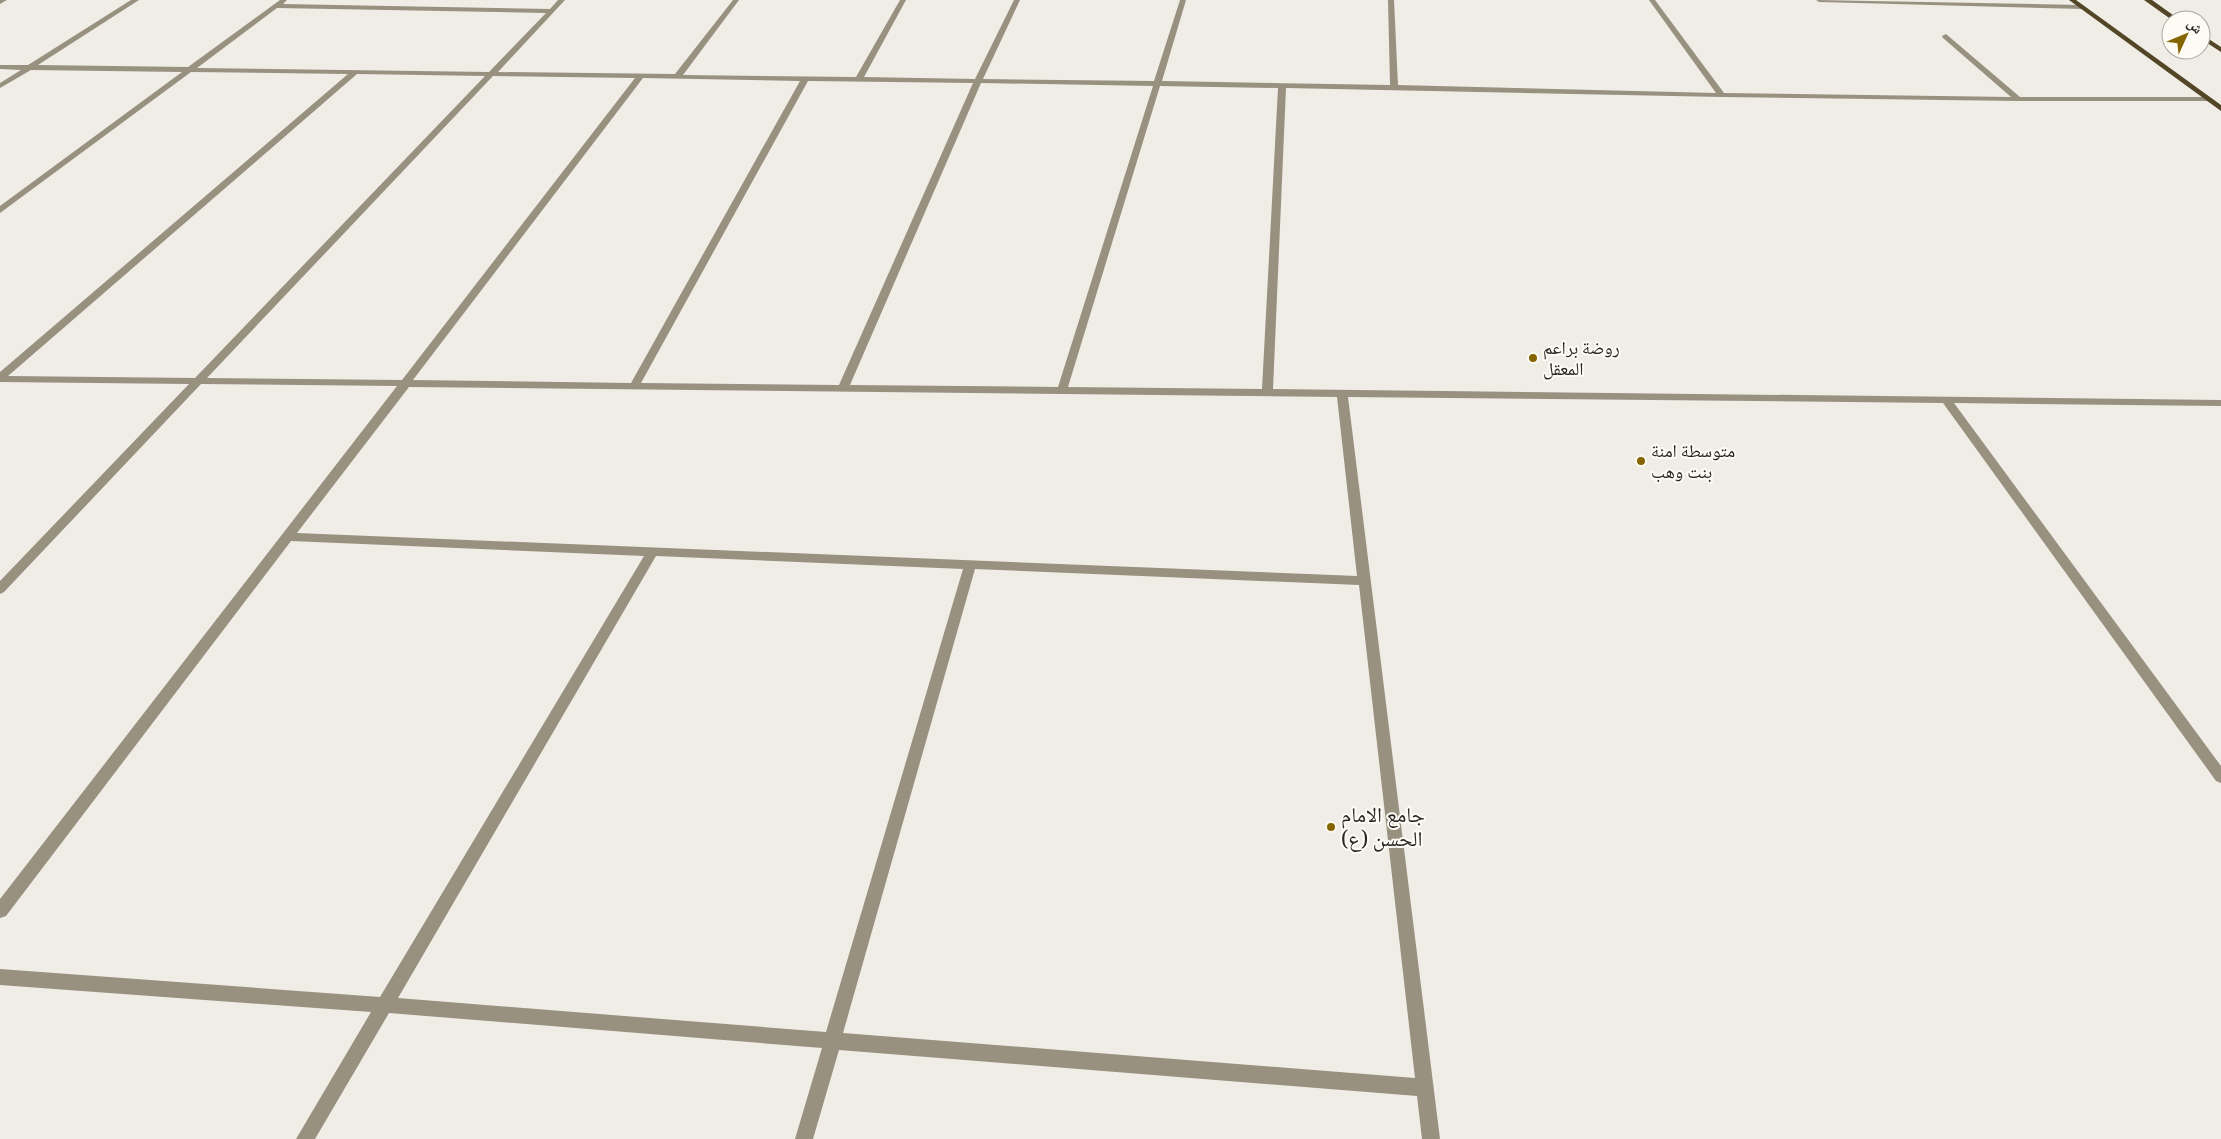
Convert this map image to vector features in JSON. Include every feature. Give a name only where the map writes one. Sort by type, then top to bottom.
[{"type":"main road","points":[[2072,0],[2221,109]]},
{"type":"main road","points":[[2148,0],[2162,10]]},
{"type":"street","points":[[0,2],[4,0]]},
{"type":"street","points":[[0,86],[136,0]]},
{"type":"street","points":[[0,210],[284,0]]},
{"type":"street","points":[[0,589],[562,0]]},
{"type":"street","points":[[677,77],[736,0]]},
{"type":"street","points":[[859,80],[904,0]]},
{"type":"street","points":[[843,388],[978,81],[1017,0]]},
{"type":"street","points":[[1062,390],[1183,0]]},
{"type":"street","points":[[1391,0],[1394,87]]},
{"type":"street","points":[[1652,0],[1722,95]]},
{"type":"street","points":[[1819,0],[2082,8]]},
{"type":"street","points":[[277,6],[552,11]]},
{"type":"street","points":[[1946,36],[2018,99]]},
{"type":"street","points":[[0,67],[1394,87],[1722,95],[2018,99],[2207,99]]},
{"type":"street","points":[[0,378],[355,72]]},
{"type":"street","points":[[0,911],[641,76]]},
{"type":"street","points":[[634,386],[805,79]]},
{"type":"street","points":[[1267,393],[1282,86]]},
{"type":"street","points":[[0,378],[1946,400],[2218,406]]},
{"type":"street","points":[[1342,394],[1431,1139]]},
{"type":"street","points":[[1946,400],[2221,777]]},
{"type":"street","points":[[288,537],[1364,581]]},
{"type":"street","points":[[305,1139],[652,552]]},
{"type":"street","points":[[804,1139],[970,565]]},
{"type":"street","points":[[0,977],[384,1005],[1425,1088]]},
{"type":"place","name":"روضة براعم المعقل","points":[[1533,358]]},
{"type":"place","name":"متوسطة امنة بنت وهب","points":[[1641,461]]},
{"type":"place","name":"جامع الامام الحسن (ع)","points":[[1331,827]]}]
